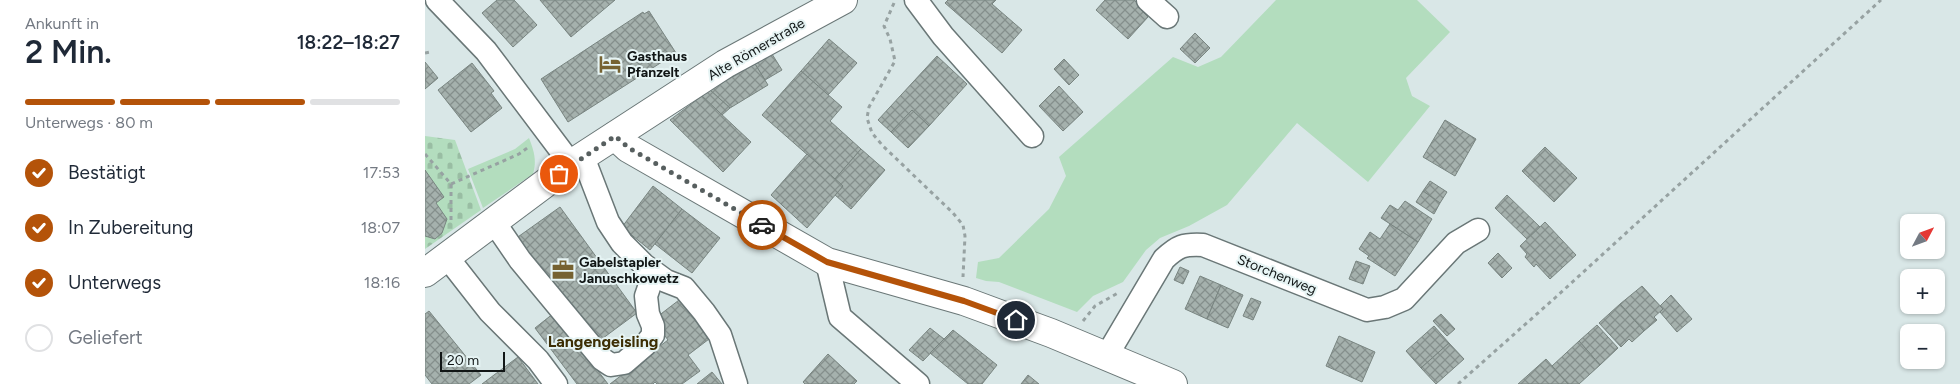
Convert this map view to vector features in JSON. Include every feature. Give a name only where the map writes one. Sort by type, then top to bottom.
[{"type":"main road","name":"Alte Römerstraße","points":[[425,273],[447,244],[494,222],[577,161],[725,64],[843,0]]},
{"type":"main road","points":[[615,136],[629,148],[827,262],[964,301],[1051,333],[1173,384]]},
{"type":"street","points":[[437,0],[486,51],[577,161],[608,222],[622,243],[644,265],[666,280],[684,288],[704,312],[720,335],[736,384]]},
{"type":"street","points":[[916,0],[943,36],[1032,136]]},
{"type":"street","points":[[1148,0],[1167,17]]},
{"type":"street","points":[[494,222],[531,274],[602,359],[611,365],[624,363],[645,345],[653,335],[653,326],[648,314],[646,296],[655,272]]},
{"type":"street","name":"Storchenweg","points":[[1106,357],[1165,259],[1176,248],[1187,244],[1203,245],[1367,310],[1385,308],[1404,299],[1456,243],[1478,230]]},
{"type":"street","points":[[447,244],[490,312],[538,360],[556,384]]},
{"type":"street","points":[[827,262],[840,317],[918,384]]},
{"type":"path","points":[[895,0],[884,26],[892,46],[895,61],[869,107],[867,118],[872,133],[883,146],[953,213],[963,225],[965,236],[962,288],[964,301]]},
{"type":"path","points":[[1458,384],[1571,284],[1881,0]]},
{"type":"path","points":[[425,53],[430,52]]},
{"type":"path","points":[[451,184],[519,154],[535,143]]},
{"type":"path","points":[[425,154],[451,184],[451,224],[447,244]]},
{"type":"green space","points":[[1276,0],[1417,0],[1450,32],[1406,78],[1412,96],[1430,106],[1368,182],[1297,123],[1227,205],[1189,226],[1160,238],[1146,250],[1123,282],[1093,296],[1077,312],[999,282],[976,278],[978,262],[999,258],[1049,209],[1066,176],[1059,157],[1173,57],[1198,67],[1221,57]]},
{"type":"green space","points":[[425,136],[455,140],[481,210],[425,249]]},
{"type":"green space","points":[[529,138],[535,164],[533,174],[483,208],[468,169],[515,149]]},
{"type":"building","points":[[497,0],[514,0],[537,25],[513,47],[482,13]]},
{"type":"building","points":[[540,0],[615,0],[571,37]]},
{"type":"building","points":[[948,0],[996,0],[992,4],[1022,30],[1002,53],[945,3]]},
{"type":"building","points":[[1105,0],[1134,0],[1143,8],[1141,10],[1148,17],[1128,39],[1096,10]]},
{"type":"building","points":[[649,11],[676,53],[568,122],[541,79],[643,12],[644,14]]},
{"type":"building","points":[[1195,33],[1210,48],[1195,63],[1180,49]]},
{"type":"building","points":[[829,39],[857,63],[828,95],[801,71]]},
{"type":"building","points":[[772,54],[782,70],[765,80],[755,64]]},
{"type":"building","points":[[937,56],[967,84],[929,126],[912,110],[891,132],[878,120]]},
{"type":"building","points":[[1064,59],[1079,75],[1069,85],[1054,69]]},
{"type":"building","points":[[425,62],[438,78],[425,89]]},
{"type":"building","points":[[472,63],[494,91],[491,93],[502,108],[471,132],[438,90]]},
{"type":"building","points":[[755,64],[768,85],[730,108],[710,90]]},
{"type":"building","points":[[801,71],[842,107],[830,121],[861,149],[835,179],[762,115]]},
{"type":"building","points":[[1059,86],[1083,112],[1063,131],[1039,106]]},
{"type":"building","points":[[710,90],[730,108],[722,115],[702,96]]},
{"type":"building","points":[[702,96],[751,142],[723,172],[670,120]]},
{"type":"building","points":[[912,110],[929,126],[908,148],[891,132]]},
{"type":"building","points":[[1445,120],[1476,139],[1455,176],[1423,157]]},
{"type":"building","points":[[1545,147],[1577,178],[1554,202],[1522,171]]},
{"type":"building","points":[[861,149],[885,170],[851,209],[835,195],[843,186],[835,179]]},
{"type":"building","points":[[807,154],[843,186],[807,228],[771,195]]},
{"type":"building","points":[[425,170],[444,197],[436,203],[447,219],[442,233],[435,239],[425,236]]},
{"type":"building","points":[[1430,181],[1447,192],[1440,203],[1423,191]]},
{"type":"building","points":[[653,186],[682,209],[650,250],[622,227]]},
{"type":"building","points":[[1423,191],[1440,203],[1434,214],[1416,202]]},
{"type":"building","points":[[1507,195],[1540,227],[1527,239],[1495,208]]},
{"type":"building","points":[[1405,201],[1432,219],[1418,242],[1381,218],[1390,205],[1398,210]]},
{"type":"building","points":[[560,207],[637,313],[595,344],[515,239]]},
{"type":"building","points":[[682,209],[720,238],[692,273],[655,244]]},
{"type":"building","points":[[1545,222],[1576,255],[1550,279],[1536,264],[1534,267],[1525,257],[1527,254],[1520,246]]},
{"type":"building","points":[[1390,224],[1418,242],[1395,276],[1367,258],[1369,256],[1359,249],[1370,232],[1380,239]]},
{"type":"building","points":[[1498,253],[1512,268],[1502,278],[1488,263]]},
{"type":"building","points":[[1356,261],[1370,266],[1363,284],[1349,279]]},
{"type":"building","points":[[1180,267],[1189,271],[1183,284],[1174,280]]},
{"type":"building","points":[[1200,276],[1221,285],[1207,319],[1185,309]]},
{"type":"building","points":[[1221,285],[1243,295],[1228,328],[1207,319]]},
{"type":"building","points":[[1642,286],[1663,309],[1654,317],[1657,320],[1644,331],[1620,304]]},
{"type":"building","points":[[1671,295],[1692,319],[1677,332],[1660,312],[1663,309],[1660,306]]},
{"type":"building","points":[[683,297],[713,336],[688,355],[700,371],[682,384],[657,384],[655,382],[653,384],[610,384],[668,340],[653,320]]},
{"type":"building","points":[[1251,298],[1261,302],[1253,320],[1243,316]]},
{"type":"building","points":[[1620,304],[1644,331],[1632,342],[1629,339],[1621,347],[1599,323]]},
{"type":"building","points":[[429,311],[481,375],[469,384],[432,384],[425,375],[425,314]]},
{"type":"building","points":[[554,313],[608,384],[577,384],[535,328]]},
{"type":"building","points":[[1441,314],[1455,329],[1447,336],[1433,321]]},
{"type":"building","points":[[1597,325],[1618,348],[1600,365],[1579,341]]},
{"type":"building","points":[[1434,326],[1449,343],[1421,368],[1406,351]]},
{"type":"building","points":[[930,328],[944,339],[923,361],[909,350]]},
{"type":"building","points":[[953,330],[997,365],[982,384],[968,384],[930,353]]},
{"type":"building","points":[[1339,336],[1375,352],[1362,382],[1326,366]]},
{"type":"building","points":[[1579,341],[1600,365],[1579,384],[1568,384],[1552,366]]},
{"type":"building","points":[[1449,343],[1464,359],[1436,384],[1421,368]]},
{"type":"building","points":[[828,354],[857,381],[854,384],[805,384],[803,382]]},
{"type":"building","points":[[518,357],[538,384],[482,384]]},
{"type":"building","points":[[1546,359],[1568,384],[1518,384]]},
{"type":"building","points":[[712,372],[722,384],[697,384]]},
{"type":"building","points":[[1028,375],[1039,384],[1021,384]]},
{"type":"way so far","points":[[559,174],[571,164],[615,136],[629,148],[762,225]]},
{"type":"place","name":"Gasthaus Pfanzelt","points":[[610,64]]},
{"type":"place","name":"Gabelstapler Januschkowetz","points":[[563,270]]},
{"type":"district","name":"Langengeisling","points":[[603,341]]},
{"type":"route","points":[[762,225],[827,262],[964,301],[1016,320]]}]
